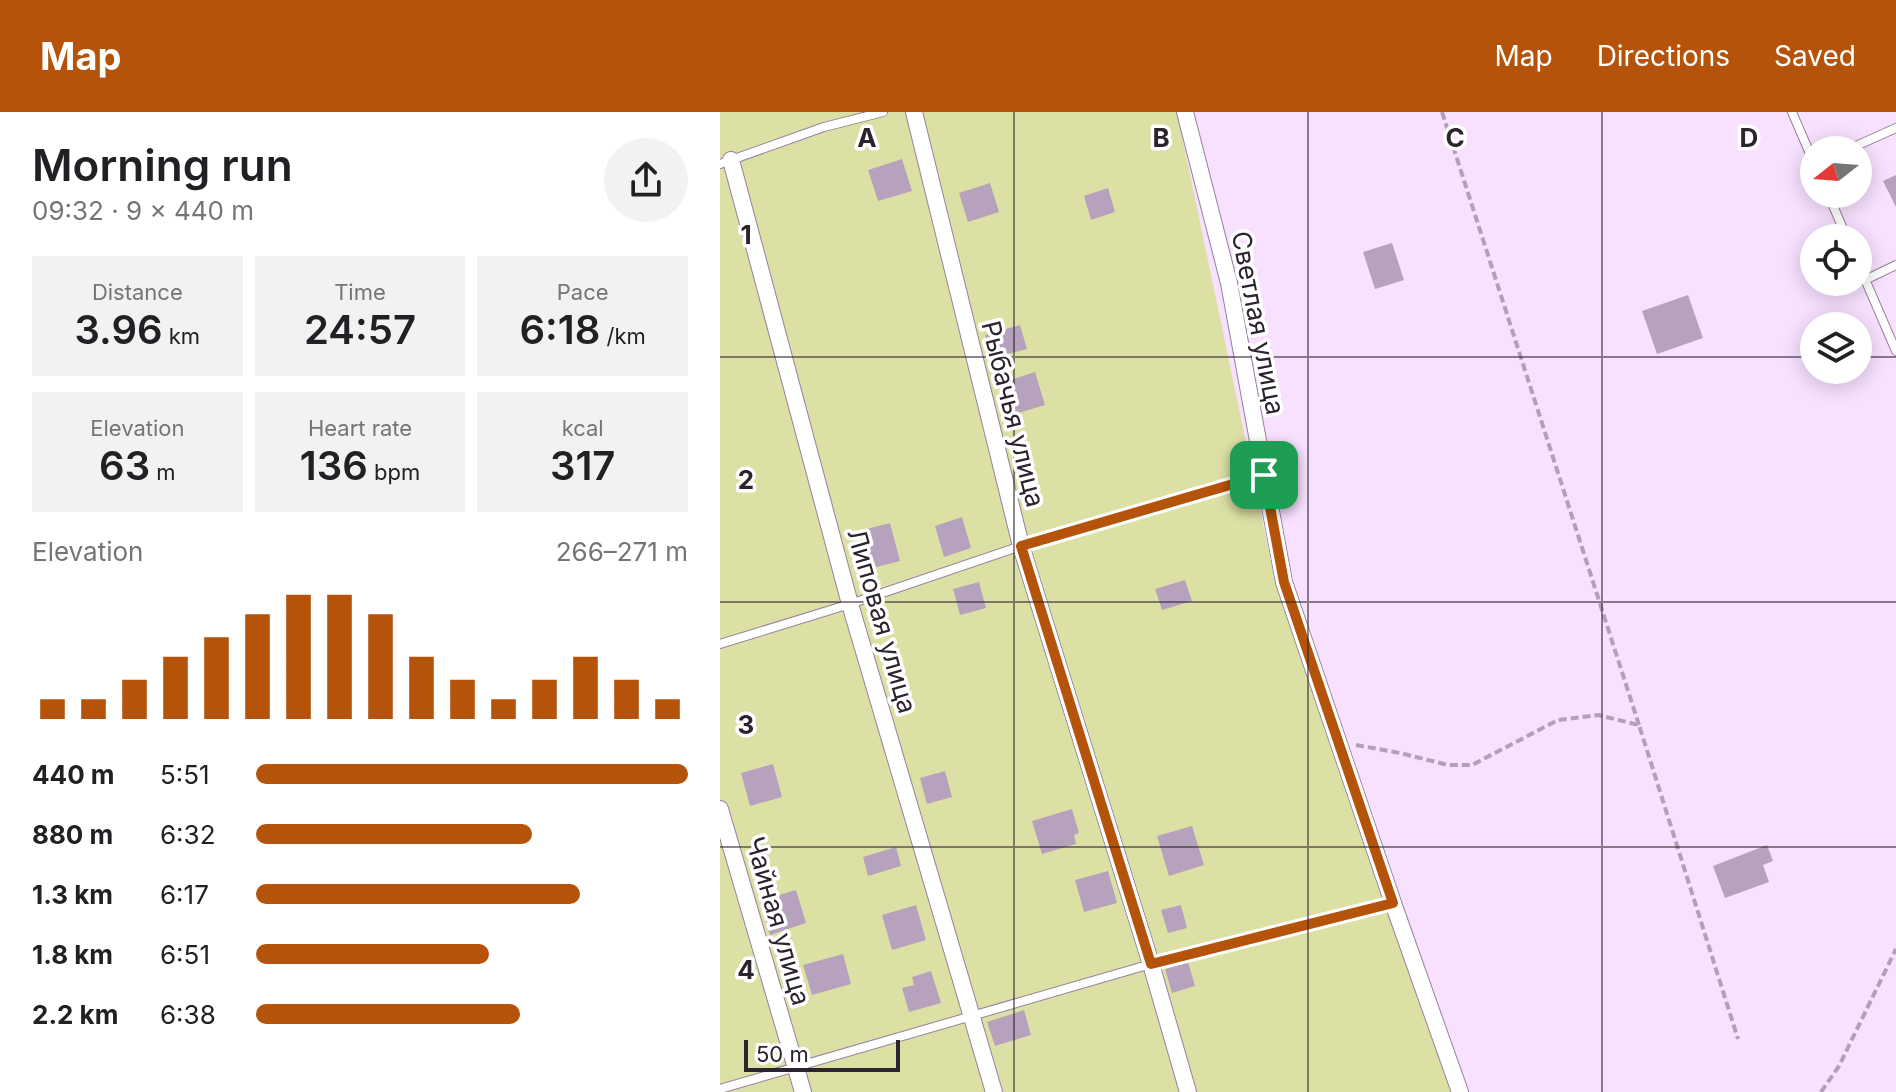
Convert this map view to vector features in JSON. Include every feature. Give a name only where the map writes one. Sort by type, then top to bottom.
[{"type":"street","name":"Рыбачья улица","points":[[914,112],[1021,546],[1188,1092]]},
{"type":"street","name":"Светлая улица","points":[[1185,112],[1229,283],[1284,582],[1460,1092]]},
{"type":"street","name":"Липовая улица","points":[[726,162],[850,604],[994,1092]]},
{"type":"street","name":"Чайная улица","points":[[720,809],[803,1092]]},
{"type":"lane","points":[[726,162],[824,127],[883,112]]},
{"type":"lane","points":[[1792,112],[1802,136]]},
{"type":"lane","points":[[1872,139],[1896,128]]},
{"type":"lane","points":[[1872,277],[1896,265]]},
{"type":"lane","points":[[1872,296],[1896,351]]},
{"type":"lane","points":[[720,644],[1021,546],[1264,475]]},
{"type":"lane","points":[[720,1089],[1151,964],[1393,903]]},
{"type":"path","points":[[1442,112],[1738,1039]]},
{"type":"path","points":[[1338,742],[1448,765],[1472,765],[1558,720],[1598,715],[1639,725]]},
{"type":"path","points":[[1821,1092],[1839,1066],[1896,949]]},
{"type":"green space","points":[[720,112],[1177,112],[1274,576],[1451,1092],[720,1092]]},
{"type":"building","points":[[902,159],[912,191],[878,201],[868,170]]},
{"type":"building","points":[[1896,175],[1896,207],[1883,181]]},
{"type":"building","points":[[990,183],[999,212],[968,222],[959,193]]},
{"type":"building","points":[[1108,188],[1115,212],[1091,220],[1084,196]]},
{"type":"building","points":[[1392,243],[1404,280],[1375,289],[1363,252]]},
{"type":"building","points":[[1688,295],[1703,338],[1657,354],[1642,311]]},
{"type":"building","points":[[1020,325],[1027,349],[992,358],[985,335]]},
{"type":"building","points":[[1035,372],[1045,405],[1009,416],[998,384]]},
{"type":"building","points":[[962,517],[971,548],[944,557],[935,526]]},
{"type":"building","points":[[890,523],[900,561],[873,568],[863,530]]},
{"type":"building","points":[[1185,580],[1192,601],[1162,610],[1155,589]]},
{"type":"building","points":[[979,582],[986,608],[960,615],[953,589]]},
{"type":"building","points":[[773,764],[782,797],[750,806],[741,773]]},
{"type":"building","points":[[945,771],[952,797],[927,804],[920,778]]},
{"type":"building","points":[[1072,809],[1079,833],[1074,835],[1076,844],[1042,854],[1032,821]]},
{"type":"building","points":[[1192,826],[1204,865],[1169,876],[1157,836]]},
{"type":"building","points":[[1767,845],[1773,861],[1763,865],[1769,882],[1725,898],[1713,866]]},
{"type":"building","points":[[896,847],[901,866],[868,876],[863,857]]},
{"type":"building","points":[[1108,871],[1117,903],[1084,912],[1075,880]]},
{"type":"building","points":[[796,890],[806,923],[770,935],[764,916],[774,913],[769,898]]},
{"type":"building","points":[[916,905],[926,940],[892,950],[882,915]]},
{"type":"building","points":[[1181,905],[1187,928],[1168,933],[1161,910]]},
{"type":"building","points":[[843,954],[851,984],[812,995],[803,965]]},
{"type":"building","points":[[1188,962],[1195,986],[1172,993],[1165,969]]},
{"type":"building","points":[[931,971],[941,1003],[909,1012],[902,988],[914,985],[912,977]]},
{"type":"building","points":[[1024,1010],[1031,1035],[995,1046],[987,1022]]},
{"type":"route","points":[[1264,475],[1284,582],[1393,903],[1151,964],[1021,546],[1264,475]]}]
